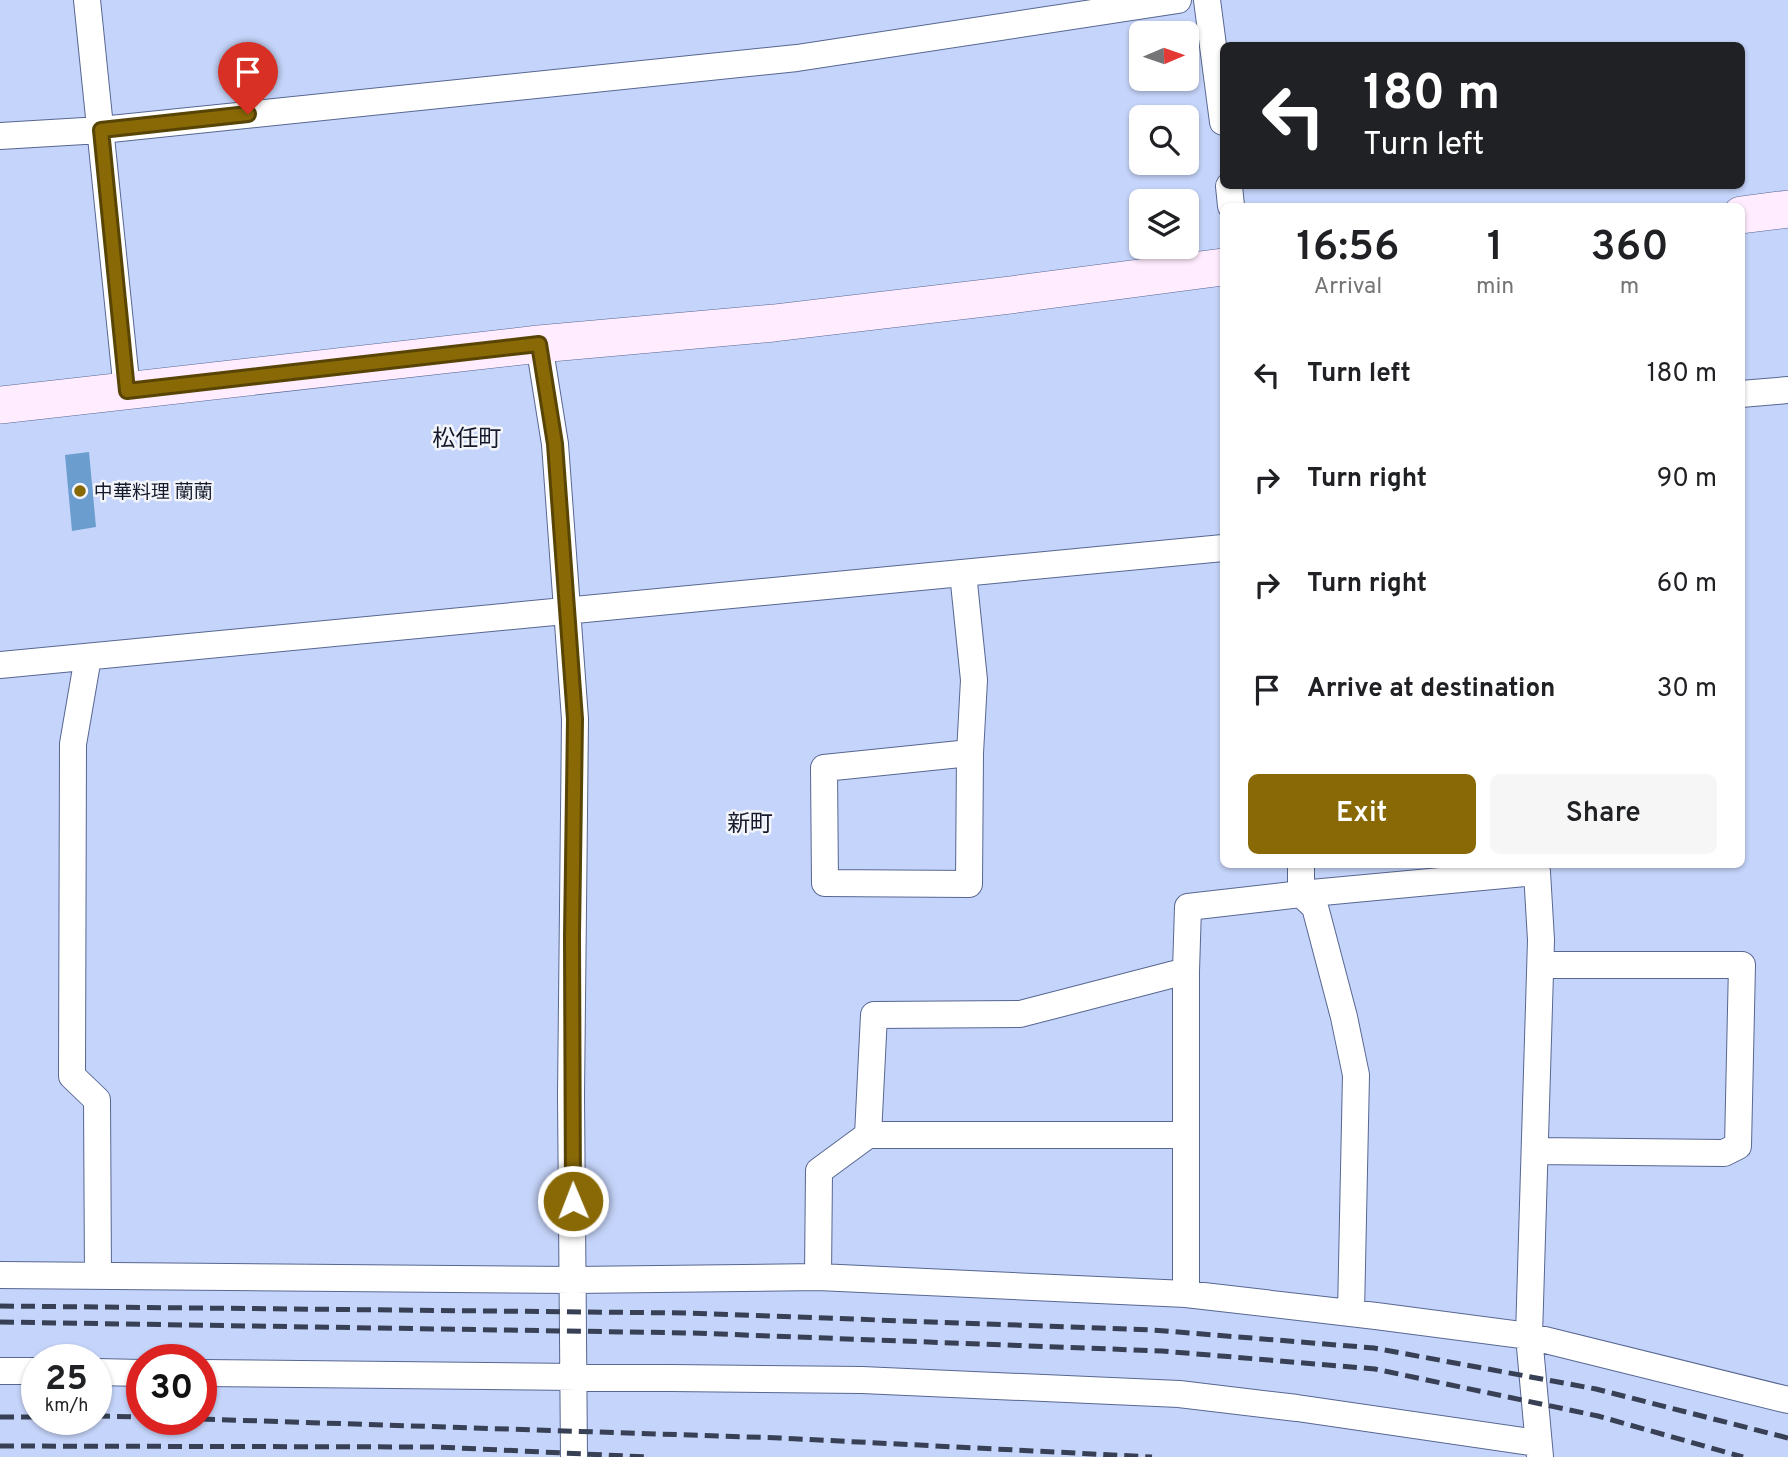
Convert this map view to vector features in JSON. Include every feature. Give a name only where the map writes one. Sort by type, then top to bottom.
[{"type":"main road","points":[[1745,214],[1788,209]]},
{"type":"main road","points":[[0,405],[539,344],[774,323],[1220,267]]},
{"type":"street","points":[[87,0],[127,391]]},
{"type":"street","points":[[0,136],[101,130],[797,58],[1178,0]]},
{"type":"street","points":[[1207,0],[1220,99]]},
{"type":"street","points":[[539,344],[555,444],[575,719],[572,1056],[574,1457]]},
{"type":"street","points":[[1745,394],[1788,390]]},
{"type":"street","points":[[0,665],[1220,548]]},
{"type":"street","points":[[963,573],[974,680],[970,753],[969,884],[825,883],[824,768],[970,753]]},
{"type":"street","points":[[88,657],[73,744],[72,1076],[97,1100],[98,1276]]},
{"type":"street","points":[[1301,868],[1301,894],[1315,907],[1356,1075],[1351,1313]]},
{"type":"street","points":[[217,1373],[862,1380],[1179,1394],[1297,1408],[1539,1450],[1530,1336],[1541,965],[1537,872],[1188,907],[1186,1294]]},
{"type":"street","points":[[1536,1151],[1724,1153],[1738,1146],[1739,1118],[1742,965],[1541,965]]},
{"type":"street","points":[[868,1135],[874,1015],[1020,1014],[1186,971]]},
{"type":"street","points":[[818,1278],[819,1171],[868,1135],[1186,1135]]},
{"type":"street","points":[[0,1275],[574,1280],[818,1278],[1186,1294],[1530,1336],[1788,1400]]},
{"type":"street","points":[[0,1371],[21,1371]]},
{"type":"building","name":"中華料理 蘭蘭","points":[[89,452],[96,527],[72,531],[65,455]]},
{"type":"railway","points":[[0,1306],[686,1313],[1153,1330],[1374,1348],[1596,1389],[1788,1438]]},
{"type":"railway","points":[[0,1322],[693,1333],[1162,1351],[1375,1369],[1598,1416],[1743,1457]]},
{"type":"railway","points":[[112,1416],[126,1417]]},
{"type":"railway","points":[[0,1417],[21,1417]]},
{"type":"railway","points":[[217,1420],[780,1438],[1152,1457]]},
{"type":"railway","points":[[0,1446],[437,1447],[648,1457]]},
{"type":"place","name":"中華料理 蘭蘭","points":[[80,491]]},
{"type":"district","name":"松任町","points":[[467,438]]},
{"type":"district","name":"新町","points":[[750,823]]},
{"type":"route","points":[[248,114],[101,130],[127,391],[539,344],[555,444],[575,719],[573,1201]]}]
